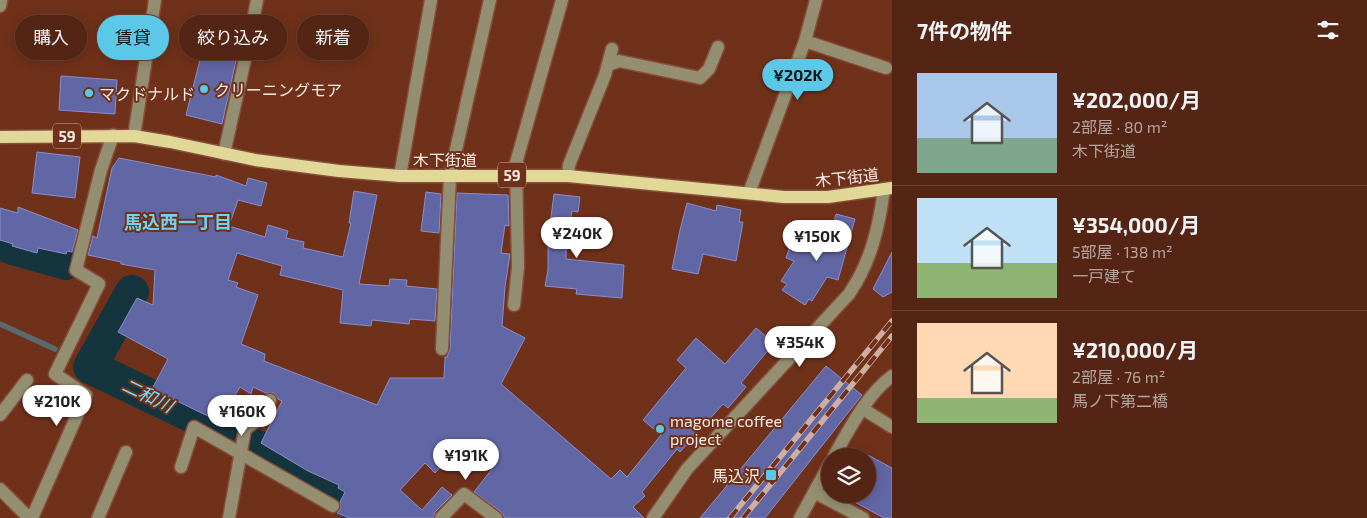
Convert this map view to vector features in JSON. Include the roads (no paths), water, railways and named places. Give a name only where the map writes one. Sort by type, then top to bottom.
[{"type":"main road","name":"木下街道","points":[[0,137],[134,136],[255,160],[400,176],[568,176],[784,197],[828,197],[888,188]]},
{"type":"street","points":[[0,6],[1,0]]},
{"type":"street","points":[[134,136],[155,0]]},
{"type":"street","points":[[224,154],[252,32],[257,0]]},
{"type":"street","points":[[400,176],[431,0]]},
{"type":"street","points":[[442,349],[450,176],[490,0]]},
{"type":"street","points":[[514,305],[518,267],[516,163],[562,0]]},
{"type":"street","points":[[750,193],[805,41],[816,0]]},
{"type":"street","points":[[805,41],[886,68]]},
{"type":"street","points":[[608,65],[619,62],[700,78],[709,69],[718,47]]},
{"type":"street","points":[[568,176],[569,165],[608,65],[612,49]]},
{"type":"street","points":[[0,489],[31,518],[86,394],[55,374],[99,284],[76,270],[101,170],[113,135]]},
{"type":"street","points":[[653,518],[687,469],[849,294],[860,278],[872,251],[888,188]]},
{"type":"street","points":[[838,448],[862,409],[892,376]]},
{"type":"street","points":[[0,415],[27,380]]},
{"type":"street","points":[[229,518],[244,429],[263,416],[270,400]]},
{"type":"street","points":[[862,409],[892,427]]},
{"type":"street","points":[[182,467],[194,427],[333,506]]},
{"type":"street","points":[[98,518],[126,452]]},
{"type":"street","points":[[800,518],[821,479]]},
{"type":"street","points":[[814,492],[863,518]]},
{"type":"street","points":[[441,518],[464,494],[496,518]]},
{"type":"waterway","name":"二和川","points":[[0,243],[66,263]]},
{"type":"waterway","name":"二和川","points":[[132,292],[90,367],[255,446],[356,505],[388,518]]},
{"type":"waterway","points":[[0,324],[55,349]]},
{"type":"railway","points":[[730,518],[892,321]]},
{"type":"railway","points":[[743,518],[892,336]]},
{"type":"place","name":"クリーニングモア","points":[[204,89]]},
{"type":"place","name":"マクドナルド","points":[[89,93]]},
{"type":"place","name":"magome coffee project","points":[[660,429]]},
{"type":"place","name":"馬込沢","points":[[771,475]]},
{"type":"district","name":"馬込西一丁目","points":[[178,222]]}]
